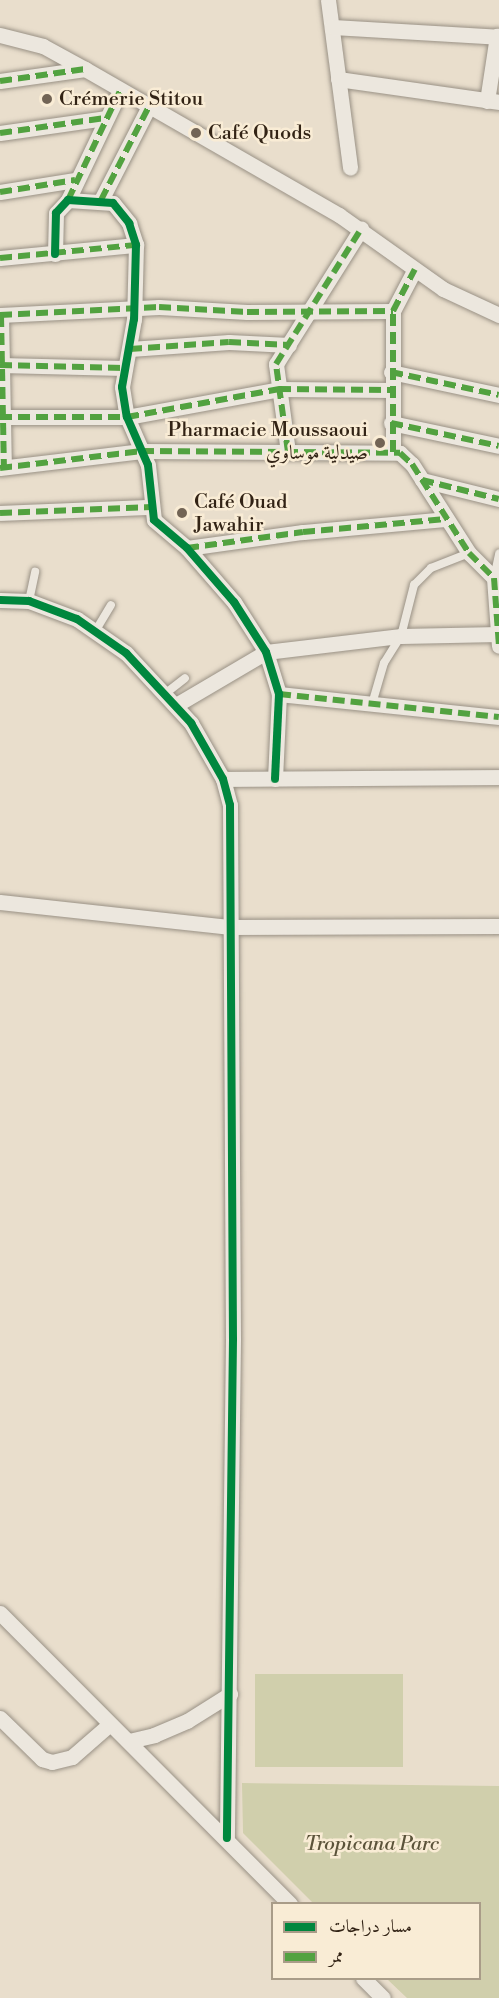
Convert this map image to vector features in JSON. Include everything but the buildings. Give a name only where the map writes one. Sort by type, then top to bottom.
[{"type":"street","points":[[328,0],[350,168]]},
{"type":"street","points":[[332,27],[498,36],[493,102],[338,79]]},
{"type":"street","points":[[0,34],[43,46],[86,69],[148,108],[361,229],[460,299],[499,315]]},
{"type":"street","points":[[0,81],[86,69]]},
{"type":"street","points":[[55,254],[56,213],[68,201],[75,180],[120,91]]},
{"type":"street","points":[[101,200],[148,108]]},
{"type":"street","points":[[0,133],[105,118]]},
{"type":"street","points":[[0,192],[75,180]]},
{"type":"street","points":[[68,201],[113,202],[123,211],[136,245],[134,309],[122,387],[127,417],[142,451],[152,485],[152,507],[159,527],[188,548],[234,602],[266,652],[279,694],[275,779]]},
{"type":"street","points":[[288,452],[276,363],[311,312],[361,229]]},
{"type":"street","points":[[0,258],[136,245]]},
{"type":"street","points":[[393,452],[391,390],[393,311],[415,269]]},
{"type":"street","points":[[176,705],[266,652],[401,636],[499,638],[497,587],[445,519],[406,457],[393,452],[142,451],[2,468],[0,315],[134,309],[393,311]]},
{"type":"street","points":[[129,349],[229,342],[289,345]]},
{"type":"street","points":[[1,365],[124,368]]},
{"type":"street","points":[[392,372],[499,395]]},
{"type":"street","points":[[2,417],[127,417],[279,389],[391,390]]},
{"type":"street","points":[[391,423],[499,447]]},
{"type":"street","points":[[422,480],[499,499]]},
{"type":"street","points":[[0,513],[152,507]]},
{"type":"street","points":[[188,548],[303,532],[445,519]]},
{"type":"street","points":[[0,600],[29,601],[96,630],[166,693],[203,741],[223,779],[232,825],[229,927],[233,1190],[227,1838]]},
{"type":"street","points":[[279,694],[499,717]]},
{"type":"street","points":[[223,779],[499,777]]},
{"type":"street","points":[[0,902],[229,927],[499,926]]},
{"type":"street","points":[[0,1614],[227,1838],[288,1902]]},
{"type":"street","points":[[129,1741],[154,1735],[187,1721],[230,1694]]},
{"type":"street","points":[[0,1718],[42,1759],[52,1762],[72,1757],[110,1724]]},
{"type":"street","points":[[365,1980],[383,1998]]},
{"type":"lane","points":[[372,705],[384,663],[401,636],[409,602],[420,576],[447,559],[469,553]]},
{"type":"lane","points":[[497,587],[499,554]]},
{"type":"lane","points":[[29,601],[35,572]]},
{"type":"lane","points":[[96,630],[111,605]]},
{"type":"lane","points":[[166,693],[185,678]]},
{"type":"green space","points":[[255,1674],[403,1674],[403,1767],[255,1767]]},
{"type":"green space","name":"Tropicana Parc","points":[[242,1783],[499,1786],[499,1998],[407,1998],[388,1980],[481,1980],[481,1902],[312,1902],[243,1833]]},
{"type":"marked path","points":[[0,81],[85,69]]},
{"type":"marked path","points":[[68,200],[120,91]]},
{"type":"marked path","points":[[101,200],[148,108]]},
{"type":"marked path","points":[[0,133],[105,118]]},
{"type":"marked path","points":[[0,192],[75,180]]},
{"type":"marked path","points":[[288,452],[276,364],[361,229]]},
{"type":"marked path","points":[[0,258],[136,245]]},
{"type":"marked path","points":[[393,452],[393,311],[415,269]]},
{"type":"marked path","points":[[0,315],[159,307],[247,312],[393,311]]},
{"type":"marked path","points":[[1,315],[4,467]]},
{"type":"marked path","points":[[130,349],[229,342],[289,345]]},
{"type":"marked path","points":[[0,365],[124,368]]},
{"type":"marked path","points":[[391,372],[499,395]]},
{"type":"marked path","points":[[0,417],[127,417],[279,389],[391,390]]},
{"type":"marked path","points":[[391,423],[499,446]]},
{"type":"marked path","points":[[0,468],[142,451],[400,453],[412,464],[469,553],[494,578],[499,646]]},
{"type":"marked path","points":[[422,480],[499,499]]},
{"type":"marked path","points":[[0,513],[152,507]]},
{"type":"marked path","points":[[187,548],[303,532],[445,519]]},
{"type":"marked path","points":[[279,694],[499,717]]},
{"type":"cycle path","points":[[55,254],[56,213],[68,200],[113,203],[129,223],[136,245],[134,319],[122,387],[127,417],[148,465],[154,520],[187,548],[234,602],[266,652],[279,694],[275,779]]},
{"type":"cycle path","points":[[0,600],[29,601],[77,619],[126,653],[191,723],[223,779],[230,805],[233,1339],[227,1838]]},
{"type":"place","name":"Crémerie Stitou","points":[[47,99]]},
{"type":"place","name":"Café Quods","points":[[196,133]]},
{"type":"place","name":"Pharmacie Moussaoui صيدلية موساوي","points":[[380,443]]},
{"type":"place","name":"Café Ouad Jawahir","points":[[182,513]]}]
